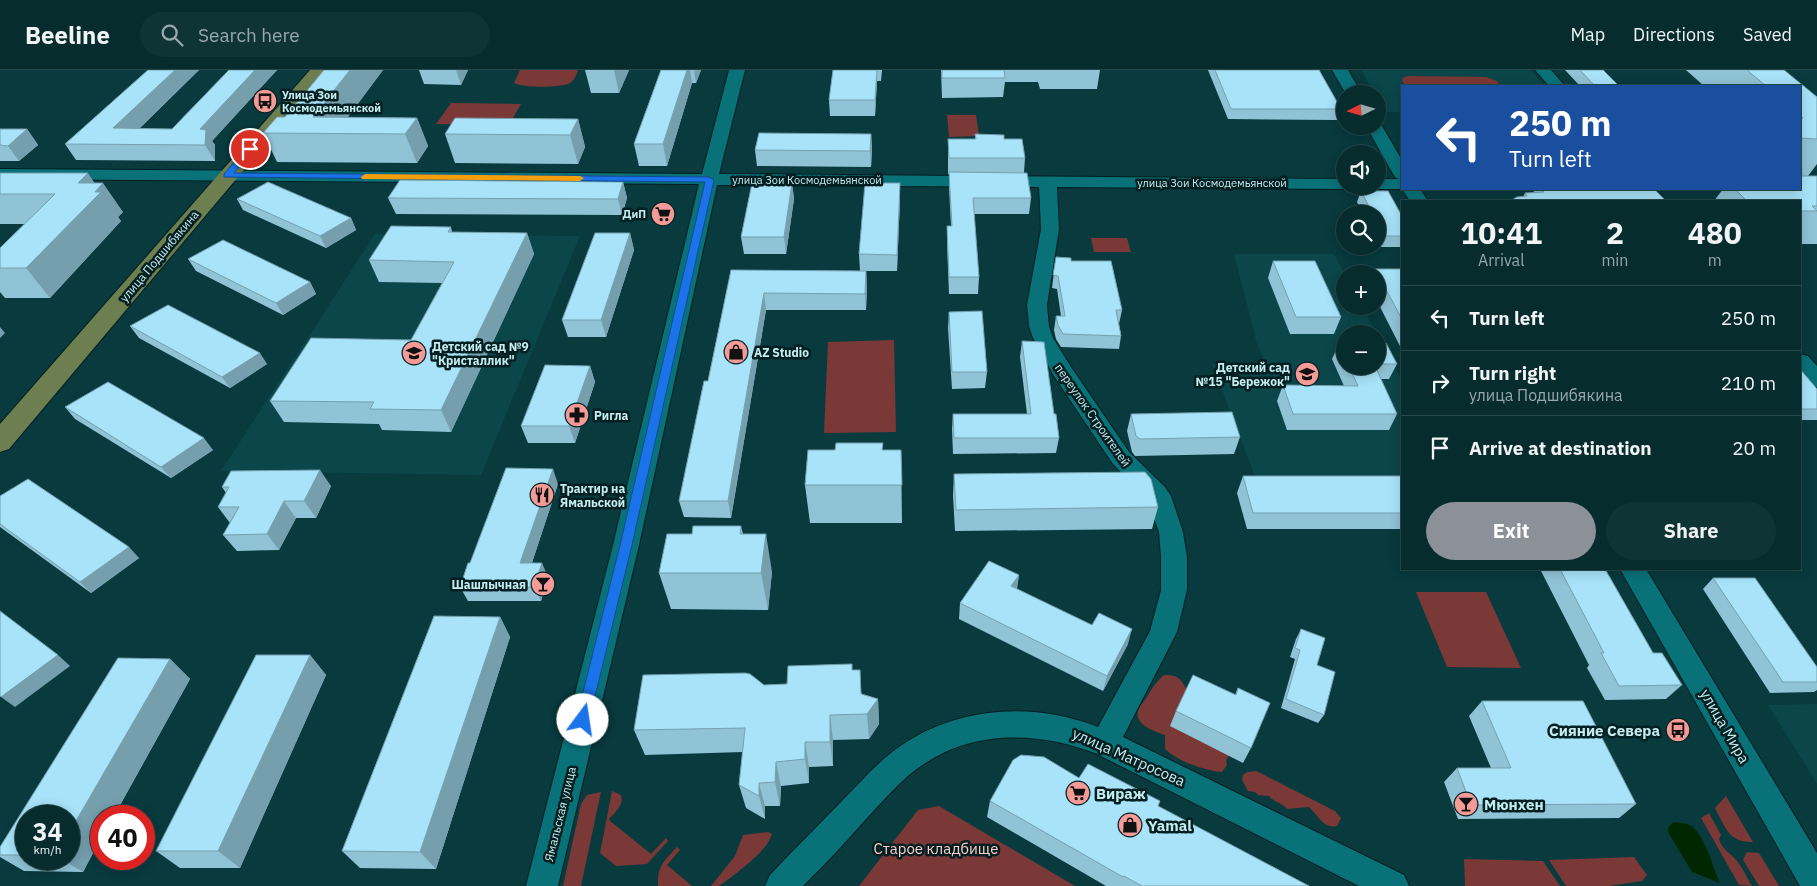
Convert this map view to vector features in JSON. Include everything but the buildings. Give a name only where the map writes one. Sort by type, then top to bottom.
[{"type":"main road","name":"улица Подшибякина","points":[[0,442],[319,70]]},
{"type":"street","name":"Ямальская улица","points":[[542,886],[626,545],[709,180],[737,70]]},
{"type":"street","points":[[1340,70],[1349,85]]},
{"type":"street","points":[[1543,70],[1556,85]]},
{"type":"street","points":[[1379,135],[1401,172]]},
{"type":"street","name":"улица Зои Космодемьянской","points":[[0,174],[1336,184]]},
{"type":"street","name":"переулок Строителей","points":[[1048,182],[1050,229],[1037,305],[1039,326],[1043,338],[1062,371],[1121,458],[1156,493],[1162,503],[1171,532],[1174,557],[1173,596],[1163,632],[1105,743]]},
{"type":"street","points":[[1386,184],[1401,184]]},
{"type":"street","points":[[1801,362],[1817,380]]},
{"type":"street","name":"улица Мира","points":[[1634,570],[1817,884]]},
{"type":"street","name":"улица Матросова","points":[[781,886],[896,768],[918,750],[945,737],[969,729],[990,726],[1040,725],[1070,730],[1105,743],[1393,886]]},
{"type":"shaded area","points":[[1361,70],[1531,70],[1544,85],[1401,85],[1401,112],[1387,112],[1386,85],[1370,85]]},
{"type":"shaded area","name":"Детский сад №9 \"Кристаллик\"","points":[[375,234],[580,236],[481,475],[221,471]]},
{"type":"shaded area","name":"Детский сад №15 \"Бережок\"","points":[[1234,254],[1334,254],[1340,265],[1336,265],[1336,315],[1367,315],[1372,325],[1336,325],[1336,375],[1386,375],[1386,350],[1401,379],[1401,476],[1256,479],[1212,364],[1265,362],[1257,344]]},
{"type":"shaded area","points":[[1817,704],[1817,784],[1768,705]]},
{"type":"shaded area","points":[[1674,822],[1689,825],[1698,833],[1706,846],[1720,883],[1692,872],[1668,832],[1669,826]]},
{"type":"green space","points":[[520,70],[578,70],[570,83],[542,87],[514,83]]},
{"type":"green space","points":[[1407,76],[1486,77],[1497,81],[1500,85],[1405,85],[1402,81]]},
{"type":"green space","points":[[451,103],[521,104],[509,125],[436,124]]},
{"type":"green space","points":[[947,115],[976,115],[979,136],[949,137]]},
{"type":"green space","points":[[1091,238],[1127,238],[1131,252],[1094,252]]},
{"type":"green space","points":[[894,340],[896,432],[824,433],[828,342]]},
{"type":"green space","points":[[1416,592],[1486,592],[1521,668],[1447,667]]},
{"type":"green space","points":[[1164,675],[1173,675],[1181,680],[1229,756],[1226,760],[1227,765],[1222,772],[1200,767],[1177,758],[1165,749],[1165,735],[1147,727],[1139,720],[1139,707],[1154,685]]},
{"type":"green space","points":[[1256,771],[1335,811],[1341,818],[1337,826],[1328,825],[1321,821],[1309,807],[1287,809],[1269,796],[1258,795],[1255,792],[1248,791],[1242,780],[1243,775],[1247,772]]},
{"type":"green space","points":[[612,791],[621,795],[622,799],[619,808],[609,819],[610,821],[651,854],[666,838],[668,841],[647,864],[616,866],[600,853]]},
{"type":"green space","points":[[601,792],[581,886],[563,886],[581,804],[587,795]]},
{"type":"green space","points":[[1726,796],[1753,842],[1738,840],[1725,827],[1715,808]]},
{"type":"green space","name":"Старое кладбище","points":[[939,806],[1075,886],[859,886],[918,810]]},
{"type":"green space","points":[[1709,813],[1721,835],[1719,839],[1723,846],[1739,864],[1752,886],[1739,885],[1701,818]]},
{"type":"green space","points":[[768,832],[772,834],[769,841],[757,855],[719,886],[711,886],[735,856],[743,835]]},
{"type":"green space","points":[[677,847],[680,850],[667,865],[692,886],[658,886],[660,869],[665,860]]},
{"type":"green space","points":[[1747,852],[1759,853],[1779,886],[1759,886],[1743,860]]},
{"type":"green space","points":[[1634,857],[1647,875],[1642,881],[1609,886],[1566,886],[1549,860]]},
{"type":"green space","points":[[1464,859],[1543,861],[1560,886],[1465,886]]},
{"type":"slow traffic","points":[[365,177],[580,178]]},
{"type":"place","name":"Улица Зои Космодемьянской","points":[[265,101]]},
{"type":"place","name":"ДиП","points":[[663,214]]},
{"type":"place","name":"AZ Studio","points":[[736,352]]},
{"type":"place","name":"Детский сад №9 \"Кристаллик\"","points":[[414,353]]},
{"type":"place","name":"Детский сад №15 \"Бережок\"","points":[[1307,374]]},
{"type":"place","name":"Ригла","points":[[577,415]]},
{"type":"place","name":"Трактир на Ямальской","points":[[542,495]]},
{"type":"place","name":"Шашлычная","points":[[543,584]]},
{"type":"place","name":"Сияние Cевера","points":[[1678,730]]},
{"type":"place","name":"Вираж","points":[[1078,793]]},
{"type":"place","name":"Мюнхен","points":[[1466,804]]},
{"type":"place","name":"Yamal","points":[[1130,825]]},
{"type":"route","points":[[250,149],[227,176],[709,180],[626,545],[583,720]]}]
